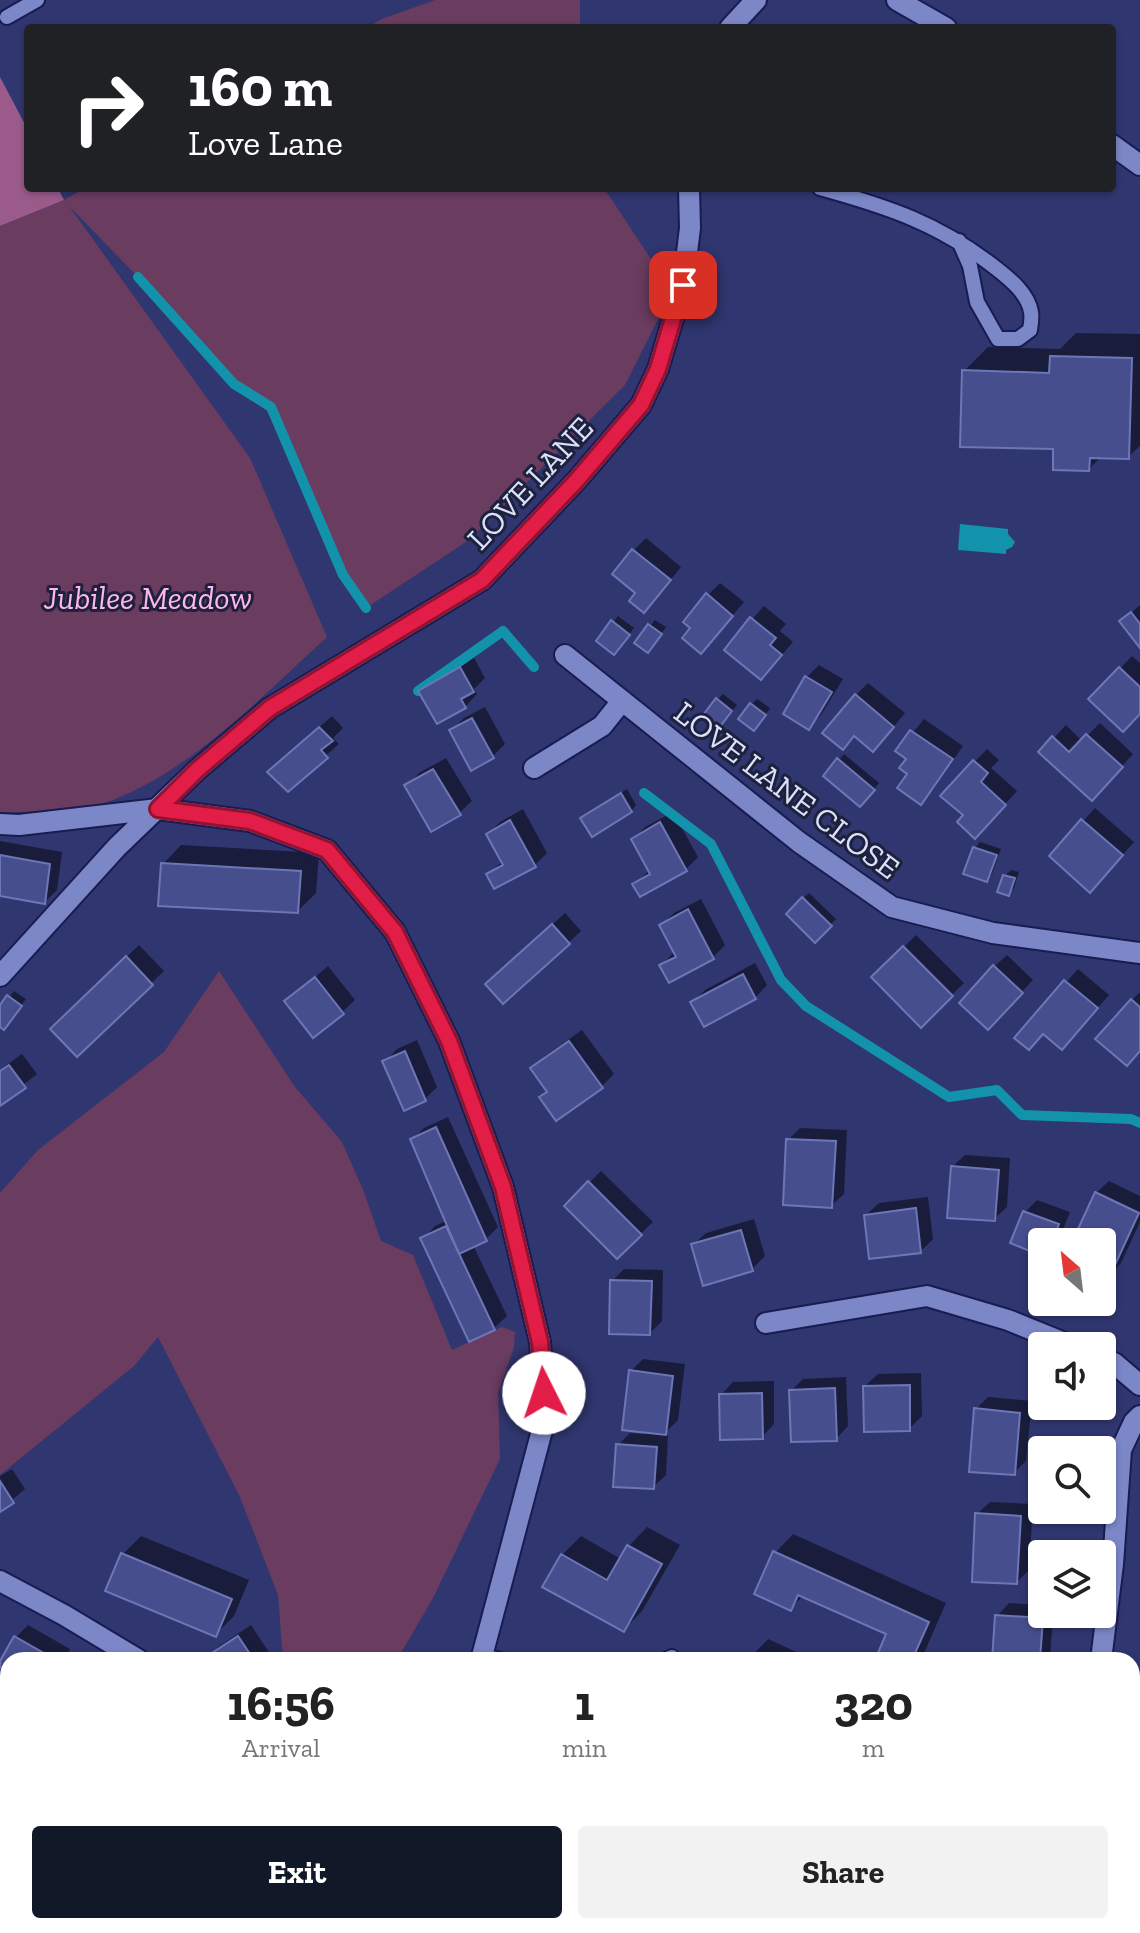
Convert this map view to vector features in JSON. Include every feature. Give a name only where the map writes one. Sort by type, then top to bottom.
[{"type":"street","points":[[734,24],[756,0]]},
{"type":"street","points":[[897,0],[939,24]]},
{"type":"street","points":[[1116,148],[1140,165]]},
{"type":"street","name":"LOVE LANE","points":[[0,976],[117,847],[197,770],[270,708],[482,580],[577,480],[641,405],[658,369],[683,285],[690,228],[689,192]]},
{"type":"street","name":"LOVE LANE CLOSE","points":[[565,655],[799,842],[892,907],[993,933],[1138,945]]},
{"type":"street","points":[[534,768],[602,726],[622,701]]},
{"type":"street","points":[[0,824],[19,825],[158,809],[250,821],[327,850],[395,932],[449,1041],[503,1187],[540,1342],[545,1419],[490,1652]]},
{"type":"street","points":[[766,1323],[927,1296],[1038,1332]]},
{"type":"street","points":[[1116,1365],[1140,1385]]},
{"type":"street","points":[[1102,1652],[1113,1564],[1121,1450],[1140,1416]]},
{"type":"street","points":[[0,1581],[126,1652]]},
{"type":"lane","points":[[7,17],[37,0]]},
{"type":"lane","points":[[832,192],[923,221],[959,241],[1021,291],[1031,310],[1030,330],[1018,339],[998,339],[977,302],[970,266],[959,241]]},
{"type":"green space","points":[[435,0],[580,0],[580,24],[373,24]]},
{"type":"green space","name":"Jubilee Meadow","points":[[78,192],[607,192],[672,291],[625,385],[469,540],[366,608],[343,575],[271,407],[234,384],[69,206],[250,458],[327,637],[229,726],[176,767],[148,783],[92,806],[0,812],[0,226]]},
{"type":"green space","points":[[219,971],[295,1087],[342,1142],[381,1241],[413,1255],[452,1350],[502,1327],[515,1332],[514,1347],[498,1393],[500,1459],[433,1598],[402,1652],[282,1652],[278,1595],[240,1497],[158,1337],[134,1366],[0,1475],[0,1193],[38,1150],[164,1052]]},
{"type":"shaded area","points":[[0,77],[24,122],[24,192],[60,192],[64,200],[0,226]]},
{"type":"shaded area","points":[[960,524],[1008,529],[1015,542],[1006,554],[958,550]]},
{"type":"building","points":[[1050,356],[1132,358],[1129,459],[1090,458],[1089,471],[1053,470],[1053,449],[960,447],[962,370],[1049,373]]},
{"type":"building","points":[[632,549],[671,580],[644,613],[629,601],[635,593],[612,574]]},
{"type":"building","points":[[706,593],[733,616],[701,654],[682,638],[690,628],[683,622]]},
{"type":"building","points":[[1131,612],[1140,624],[1140,648],[1119,621]]},
{"type":"building","points":[[750,617],[776,638],[770,645],[782,655],[761,680],[724,650]]},
{"type":"building","points":[[611,620],[630,635],[614,655],[596,641]]},
{"type":"building","points":[[648,624],[662,634],[648,653],[634,643]]},
{"type":"building","points":[[460,667],[474,692],[461,699],[466,708],[437,724],[418,691]]},
{"type":"building","points":[[1119,667],[1140,687],[1140,714],[1123,732],[1088,699]]},
{"type":"building","points":[[805,676],[832,692],[809,730],[783,714]]},
{"type":"building","points":[[855,694],[894,727],[873,752],[854,736],[843,750],[822,733]]},
{"type":"building","points":[[716,698],[732,711],[719,728],[703,715]]},
{"type":"building","points":[[750,703],[766,715],[754,731],[738,719]]},
{"type":"building","points":[[472,718],[494,758],[471,771],[449,730]]},
{"type":"building","points":[[319,727],[333,741],[321,750],[328,758],[288,792],[267,772]]},
{"type":"building","points":[[910,730],[953,759],[921,805],[897,788],[907,774],[899,768],[906,759],[895,751]]},
{"type":"building","points":[[1086,734],[1123,767],[1092,801],[1038,752],[1052,736],[1069,752]]},
{"type":"building","points":[[837,758],[875,790],[860,807],[823,776]]},
{"type":"building","points":[[973,760],[988,773],[981,782],[1006,805],[975,839],[957,822],[963,815],[940,796]]},
{"type":"building","points":[[433,769],[461,815],[431,832],[404,785]]},
{"type":"building","points":[[621,793],[632,812],[592,837],[580,818]]},
{"type":"building","points":[[1081,819],[1123,855],[1090,893],[1049,856]]},
{"type":"building","points":[[510,820],[536,867],[494,889],[486,874],[503,865],[486,834]]},
{"type":"building","points":[[660,822],[687,871],[640,897],[632,884],[650,874],[631,839]]},
{"type":"building","points":[[973,847],[997,855],[987,882],[963,874]]},
{"type":"building","points":[[0,855],[50,864],[45,904],[0,896]]},
{"type":"building","points":[[161,863],[301,871],[298,913],[158,906]]},
{"type":"building","points":[[1003,875],[1015,878],[1009,896],[997,892]]},
{"type":"building","points":[[802,897],[832,926],[815,943],[786,914]]},
{"type":"building","points":[[688,909],[714,959],[669,983],[659,965],[676,957],[659,925]]},
{"type":"building","points":[[552,924],[570,944],[503,1004],[485,984]]},
{"type":"building","points":[[903,946],[953,996],[921,1028],[871,977]]},
{"type":"building","points":[[126,956],[153,985],[77,1057],[50,1029]]},
{"type":"building","points":[[993,965],[1023,993],[988,1030],[959,1003]]},
{"type":"building","points":[[743,974],[756,999],[704,1027],[690,1002]]},
{"type":"building","points":[[315,977],[344,1014],[313,1038],[284,1001]]},
{"type":"building","points":[[1064,980],[1098,1008],[1062,1050],[1043,1034],[1029,1050],[1014,1038]]},
{"type":"building","points":[[7,995],[22,1006],[4,1030],[0,1027],[0,1005]]},
{"type":"building","points":[[1131,999],[1140,1007],[1140,1051],[1127,1066],[1095,1039]]},
{"type":"building","points":[[569,1041],[603,1088],[556,1121],[539,1097],[547,1092],[530,1068]]},
{"type":"building","points":[[405,1051],[426,1101],[404,1111],[382,1061]]},
{"type":"building","points":[[9,1065],[26,1088],[0,1106],[0,1071]]},
{"type":"building","points":[[436,1127],[487,1241],[459,1254],[410,1139]]},
{"type":"building","points":[[786,1139],[836,1141],[832,1208],[783,1205]]},
{"type":"building","points":[[951,1166],[999,1170],[995,1221],[947,1218]]},
{"type":"building","points":[[588,1181],[642,1235],[617,1259],[564,1206]]},
{"type":"building","points":[[1095,1192],[1139,1213],[1116,1263],[1116,1228],[1078,1228]]},
{"type":"building","points":[[916,1208],[921,1253],[869,1259],[864,1215]]},
{"type":"building","points":[[1023,1211],[1059,1224],[1057,1228],[1028,1228],[1028,1250],[1010,1243]]},
{"type":"building","points":[[446,1226],[495,1330],[469,1342],[420,1238]]},
{"type":"building","points":[[741,1230],[753,1271],[703,1286],[691,1244]]},
{"type":"building","points":[[610,1280],[652,1281],[650,1335],[609,1334]]},
{"type":"building","points":[[629,1370],[673,1376],[666,1435],[622,1430]]},
{"type":"building","points":[[910,1385],[910,1431],[864,1432],[863,1386]]},
{"type":"building","points":[[835,1388],[837,1441],[791,1442],[789,1390]]},
{"type":"building","points":[[762,1393],[763,1439],[720,1440],[719,1394]]},
{"type":"building","points":[[974,1408],[1020,1413],[1015,1475],[969,1472]]},
{"type":"building","points":[[616,1444],[657,1447],[654,1489],[613,1487]]},
{"type":"building","points":[[0,1481],[14,1503],[0,1512]]},
{"type":"building","points":[[975,1513],[1021,1516],[1017,1584],[972,1582]]},
{"type":"building","points":[[627,1545],[662,1564],[624,1632],[542,1587],[561,1554],[607,1580]]},
{"type":"building","points":[[773,1551],[929,1622],[916,1652],[878,1652],[886,1634],[798,1595],[791,1611],[754,1594]]},
{"type":"building","points":[[121,1553],[232,1599],[216,1637],[105,1591]]},
{"type":"building","points":[[995,1615],[1028,1617],[1028,1628],[1042,1628],[1041,1652],[993,1652]]},
{"type":"building","points":[[14,1636],[42,1652],[5,1652]]},
{"type":"building","points":[[238,1636],[249,1652],[214,1652]]},
{"type":"waterway","points":[[138,277],[234,384],[271,407],[343,575],[366,608]]},
{"type":"waterway","points":[[418,691],[503,631],[534,667]]},
{"type":"waterway","points":[[644,793],[711,844],[781,980],[806,1006],[949,1097],[997,1090],[1022,1115],[1131,1119],[1140,1123]]},
{"type":"route","points":[[544,1393],[540,1342],[503,1187],[449,1041],[395,932],[327,850],[250,821],[158,809],[197,770],[270,708],[482,580],[577,480],[641,405],[658,369],[683,285]]}]
